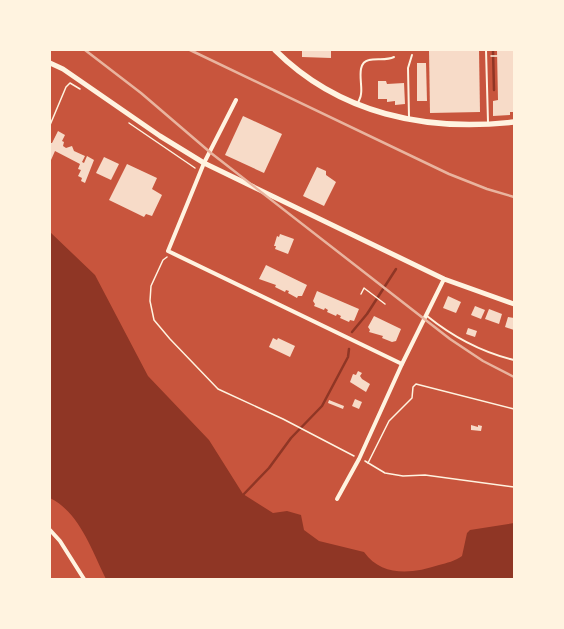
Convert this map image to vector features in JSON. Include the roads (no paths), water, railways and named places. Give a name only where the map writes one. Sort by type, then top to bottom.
[{"type":"main road","points":[[275,50],[313,81],[358,104],[392,117],[437,125],[488,125],[514,122]]},
{"type":"street","points":[[50,63],[63,69],[160,136],[204,163],[444,279],[514,304]]},
{"type":"street","points":[[236,100],[204,163],[168,251],[402,364]]},
{"type":"street","points":[[337,499],[359,459],[402,364],[444,279]]},
{"type":"street","points":[[50,530],[60,541],[84,579]]},
{"type":"lane","points":[[486,50],[488,125]]},
{"type":"lane","points":[[409,120],[408,68],[412,55]]},
{"type":"lane","points":[[358,104],[361,95],[361,70],[363,64],[369,60],[390,59],[394,57]]},
{"type":"lane","points":[[426,315],[446,331],[474,346],[492,354],[514,360]]},
{"type":"waterway","points":[[493,50],[494,90]]},
{"type":"waterway","points":[[352,332],[367,314],[396,269]]},
{"type":"waterway","points":[[242,496],[269,468],[291,438],[322,406],[348,357],[349,349]]},
{"type":"railway","points":[[85,50],[141,93],[211,153],[450,339],[483,361],[514,377]]},
{"type":"railway","points":[[190,50],[449,174],[487,189],[514,197]]}]
